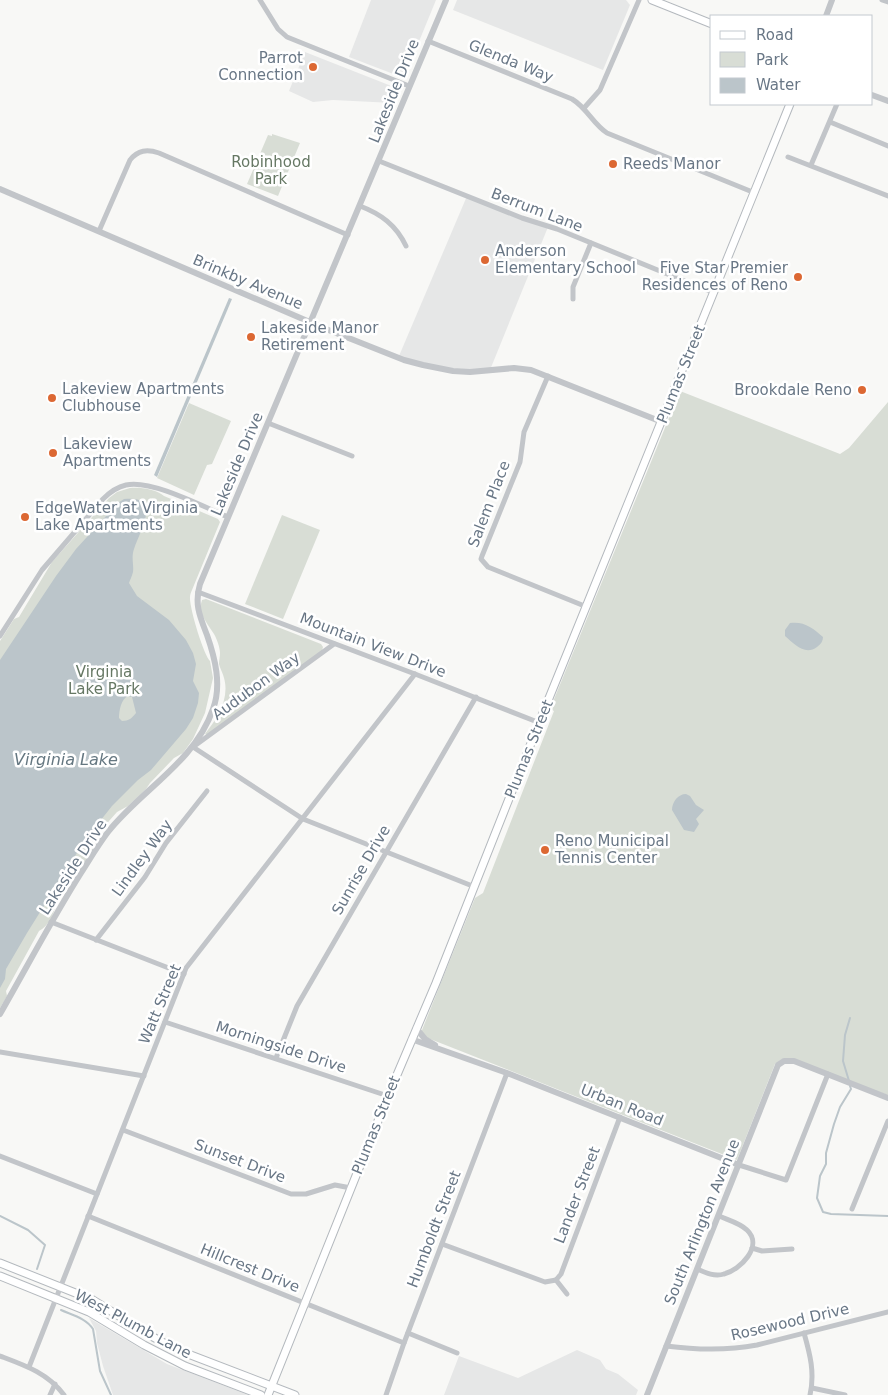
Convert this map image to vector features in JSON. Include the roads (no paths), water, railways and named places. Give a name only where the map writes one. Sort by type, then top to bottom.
[{"type":"main road","points":[[652,0],[710,23]]},
{"type":"main road","name":"Plumas Street","points":[[268,1395],[350,1188],[411,1039],[436,984],[790,105]]},
{"type":"main road","name":"West Plumb Lane","points":[[0,1263],[93,1300],[175,1349],[295,1395]]},
{"type":"main road","name":"West Plumb Lane","points":[[0,1276],[98,1317],[169,1359],[261,1395]]},
{"type":"street","points":[[260,0],[278,29],[287,37],[409,86]]},
{"type":"street","name":"Lakeside Drive","points":[[0,1014],[51,922],[93,854],[113,826],[193,747],[211,716],[217,685],[212,654],[197,606],[198,592],[446,0]]},
{"type":"street","points":[[639,0],[600,90],[584,108],[600,129],[607,133],[755,193]]},
{"type":"street","points":[[826,15],[832,0]]},
{"type":"street","points":[[882,0],[888,2]]},
{"type":"street","name":"Glenda Way","points":[[428,41],[572,99],[584,108]]},
{"type":"street","points":[[873,95],[888,102]]},
{"type":"street","points":[[811,165],[837,105]]},
{"type":"street","points":[[830,122],[888,146]]},
{"type":"street","points":[[99,231],[130,160],[138,152],[148,150],[348,235]]},
{"type":"street","points":[[788,157],[888,196]]},
{"type":"street","name":"Berrum Lane","points":[[379,161],[522,218],[557,229],[714,293]]},
{"type":"street","name":"Brinkby Avenue","points":[[0,189],[310,323],[389,354],[423,365],[470,372],[522,368],[548,376],[662,422]]},
{"type":"street","points":[[360,206],[382,216],[396,230],[406,246]]},
{"type":"street","points":[[573,299],[573,287],[591,243]]},
{"type":"street","name":"Salem Place","points":[[548,376],[524,432],[520,462],[482,560],[488,567],[587,607]]},
{"type":"street","points":[[268,423],[352,456]]},
{"type":"street","points":[[0,636],[42,570],[103,499],[114,490],[132,484],[148,486],[228,518]]},
{"type":"street","name":"Mountain View Drive","points":[[198,592],[540,723]]},
{"type":"street","name":"Audubon Way","points":[[193,747],[334,644]]},
{"type":"street","name":"Watt Street","points":[[29,1367],[186,968],[416,674]]},
{"type":"street","name":"Sunrise Drive","points":[[276,1058],[297,1006],[476,698]]},
{"type":"street","points":[[193,747],[303,819],[475,887]]},
{"type":"street","name":"Lindley Way","points":[[96,940],[145,877],[166,843],[208,791]]},
{"type":"street","points":[[51,922],[184,974]]},
{"type":"street","name":"Morningside Drive","points":[[165,1022],[388,1096]]},
{"type":"street","name":"Urban Road","points":[[416,1028],[427,1041],[449,1052]]},
{"type":"street","name":"Urban Road","points":[[411,1039],[507,1073],[739,1165],[786,1180],[828,1074]]},
{"type":"street","points":[[0,1052],[144,1076]]},
{"type":"street","name":"South Arlington Avenue","points":[[646,1395],[719,1216],[776,1068],[780,1062],[794,1061],[828,1074]]},
{"type":"street","name":"Humboldt Street","points":[[386,1395],[507,1073]]},
{"type":"street","points":[[828,1074],[888,1098]]},
{"type":"street","name":"Lander Street","points":[[556,1280],[561,1274],[620,1117]]},
{"type":"street","points":[[852,1209],[888,1121]]},
{"type":"street","name":"Sunset Drive","points":[[122,1130],[291,1194],[306,1194],[335,1185],[350,1188]]},
{"type":"street","points":[[0,1156],[97,1194]]},
{"type":"street","name":"Hillcrest Drive","points":[[88,1216],[404,1343]]},
{"type":"street","points":[[697,1269],[714,1275],[727,1273],[746,1261],[752,1248],[752,1237],[746,1229],[719,1216]]},
{"type":"street","points":[[442,1244],[545,1282],[556,1280],[567,1294]]},
{"type":"street","points":[[752,1248],[762,1251],[792,1248]]},
{"type":"street","name":"Rosewood Drive","points":[[666,1346],[706,1350],[732,1349],[757,1345],[888,1312]]},
{"type":"street","points":[[408,1333],[457,1353]]},
{"type":"street","points":[[804,1333],[812,1365],[812,1388],[810,1395]]},
{"type":"street","points":[[0,1356],[42,1374],[55,1384],[64,1395]]},
{"type":"street","points":[[50,1395],[55,1384]]},
{"type":"street","points":[[812,1388],[845,1395]]},
{"type":"water","points":[[229,298],[232,299],[157,477],[154,475]]},
{"type":"water","name":"Virginia Lake","points":[[124,499],[136,499],[143,502],[146,508],[144,524],[133,552],[133,572],[129,583],[137,596],[169,620],[186,640],[196,664],[193,681],[199,693],[198,703],[193,718],[186,729],[151,770],[112,806],[85,840],[6,969],[5,979],[0,988],[0,660],[76,549],[118,503]],"holes":[[[128,696],[132,697],[136,713],[130,719],[122,721],[119,718],[122,702]]]},
{"type":"water","points":[[790,623],[800,623],[812,628],[823,637],[822,642],[813,649],[804,650],[800,648],[785,636],[785,630]]},
{"type":"water","points":[[686,794],[690,796],[696,805],[704,810],[696,819],[699,824],[694,832],[684,830],[672,810],[676,799],[680,795]]},
{"type":"waterway","points":[[849,1081],[843,1061],[845,1035],[850,1018]]},
{"type":"waterway","points":[[850,1086],[851,1089],[840,1107],[834,1124],[826,1153],[826,1164],[820,1176],[817,1198],[823,1212],[831,1214],[888,1216]]},
{"type":"waterway","points":[[0,1216],[28,1230],[45,1245],[37,1269]]},
{"type":"waterway","points":[[61,1310],[83,1319],[93,1329],[100,1371],[111,1395]]},
{"type":"place","name":"Parrot Connection","points":[[313,67]]},
{"type":"place","name":"Reeds Manor","points":[[613,164]]},
{"type":"place","name":"Anderson Elementary School","points":[[485,260]]},
{"type":"place","name":"Five Star Premier Residences of Reno","points":[[798,277]]},
{"type":"place","name":"Lakeside Manor Retirement","points":[[251,337]]},
{"type":"place","name":"Brookdale Reno","points":[[862,390]]},
{"type":"place","name":"Lakeview Apartments Clubhouse","points":[[52,398]]},
{"type":"place","name":"Lakeview Apartments","points":[[53,453]]},
{"type":"place","name":"EdgeWater at Virginia Lake Apartments","points":[[25,517]]},
{"type":"place","name":"Reno Municipal Tennis Center","points":[[545,850]]},
{"type":"park label","name":"Robinhood Park","points":[[271,170]]},
{"type":"park label","name":"Virginia Lake Park","points":[[104,680]]}]
